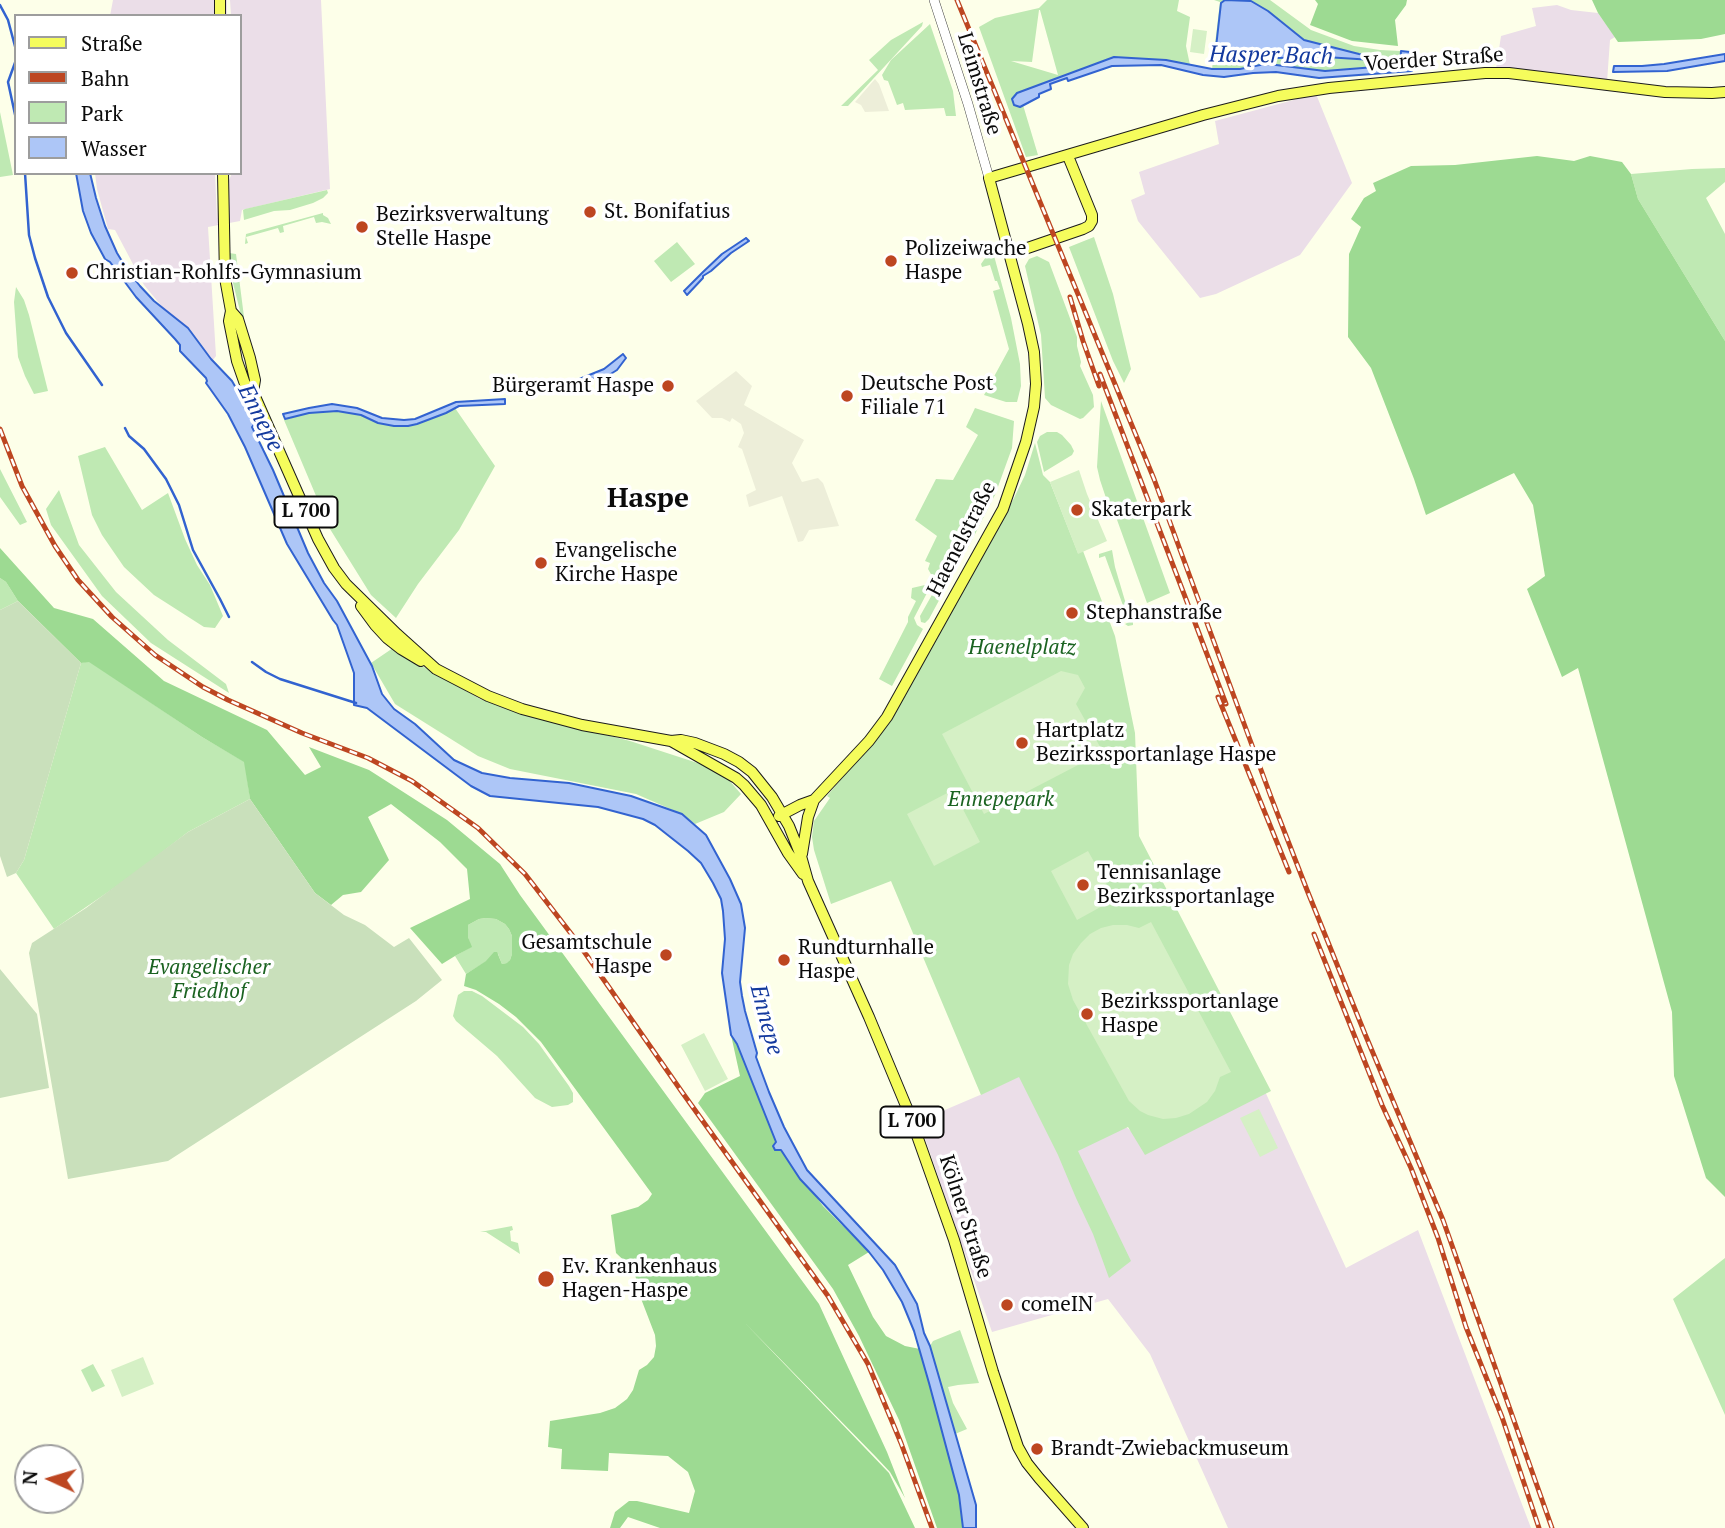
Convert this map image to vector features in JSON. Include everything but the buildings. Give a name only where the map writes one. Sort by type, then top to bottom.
[{"type":"main road","points":[[220,0],[220,14]]},
{"type":"main road","name":"Voerder Straße","points":[[989,178],[1203,115],[1278,96],[1356,85],[1509,73],[1665,92],[1725,92]]},
{"type":"main road","points":[[1010,254],[1083,229],[1092,221],[1068,156]]},
{"type":"main road","name":"L 700","points":[[223,175],[225,278],[231,311],[238,319],[250,358],[255,380],[253,392],[318,539],[334,568],[387,638],[436,669],[488,696],[522,709],[582,724],[695,743],[724,754]]},
{"type":"main road","name":"Haenelstraße","points":[[785,819],[797,820],[812,806],[887,717],[1010,492],[1032,419],[1036,384],[1034,352],[989,178]]},
{"type":"main road","name":"L 700","points":[[671,741],[718,768]]},
{"type":"main road","points":[[718,768],[724,754]]},
{"type":"main road","name":"Kölner Straße","points":[[724,754],[739,762],[758,778],[785,819],[801,856],[808,881],[869,1017],[916,1132],[954,1240],[1018,1447],[1027,1463],[1083,1528]]},
{"type":"main road","name":"Kölner Straße","points":[[718,768],[744,785],[761,804],[788,853],[808,881]]},
{"type":"main road","name":"L 700","points":[[801,856],[804,832],[812,806]]},
{"type":"main road","points":[[771,822],[785,819]]},
{"type":"street","name":"Leimstraße","points":[[934,0],[989,178]]},
{"type":"shaded area","points":[[113,0],[227,0],[227,14],[110,14]]},
{"type":"shaded area","points":[[230,0],[321,0],[330,189],[242,210],[240,221],[208,227],[216,356],[213,360],[190,329],[164,309],[144,285],[115,230],[108,229],[95,175],[215,175],[217,220],[219,175],[228,175],[229,180],[231,175],[242,175],[242,14],[231,14]]},
{"type":"shaded area","points":[[1557,5],[1571,10],[1598,13],[1615,37],[1610,40],[1607,82],[1496,69],[1501,36],[1536,26],[1532,8]]},
{"type":"shaded area","points":[[875,79],[889,111],[865,112],[861,105],[855,102]]},
{"type":"shaded area","points":[[1316,94],[1352,183],[1300,255],[1216,294],[1200,298],[1138,221],[1131,200],[1145,194],[1139,172],[1219,144],[1215,121]]},
{"type":"shaded area","points":[[736,371],[752,386],[744,405],[804,440],[792,463],[802,482],[818,478],[823,483],[839,526],[809,530],[803,541],[798,542],[782,496],[749,507],[746,495],[756,490],[742,449],[738,447],[744,433],[741,424],[732,418],[730,422],[722,418],[712,418],[696,401]]},
{"type":"shaded area","points":[[1028,1072],[1120,1122],[1153,1149],[1263,1087],[1346,1268],[1418,1230],[1531,1528],[1228,1528],[1150,1354],[1108,1299],[992,1332],[919,1121]]},
{"type":"green space","points":[[1047,0],[1179,0],[1177,11],[1190,17],[1186,46],[1190,65],[1166,60],[1114,57],[1017,93],[1038,155],[1026,157],[979,27],[995,18],[1039,8]],"holes":[[[1040,10],[1058,75],[1011,61],[1032,62]]]},
{"type":"green space","points":[[1214,0],[1270,0],[1311,30],[1354,46],[1401,51],[1400,65],[1325,71],[1276,65],[1212,69],[1220,2]]},
{"type":"green space","points":[[1315,0],[1407,0],[1395,20],[1398,46],[1352,41],[1310,25],[1318,4]]},
{"type":"green space","points":[[1592,0],[1725,0],[1725,34],[1701,39],[1618,42]]},
{"type":"green space","points":[[923,22],[848,106],[841,106],[878,70],[869,60],[891,40]]},
{"type":"green space","points":[[930,24],[953,91],[956,116],[946,116],[944,108],[905,110],[903,103],[897,105],[888,81],[884,80],[882,75],[891,60]]},
{"type":"green space","points":[[1193,29],[1207,31],[1204,54],[1190,52]]},
{"type":"green space","points":[[0,112],[13,175],[0,177]]},
{"type":"green space","points":[[1537,156],[1574,161],[1590,156],[1622,162],[1631,174],[1638,199],[1725,341],[1725,1197],[1706,1178],[1674,1076],[1672,1012],[1578,668],[1562,677],[1527,589],[1545,576],[1533,505],[1514,473],[1426,515],[1371,368],[1348,337],[1349,254],[1361,227],[1351,219],[1364,198],[1376,191],[1373,183],[1411,166],[1455,165]]},
{"type":"green space","points":[[1725,168],[1725,182],[1706,198],[1725,234],[1725,341],[1638,199],[1631,174]]},
{"type":"green space","points":[[327,190],[328,193],[323,198],[313,203],[244,220],[245,209]]},
{"type":"green space","points":[[323,213],[331,224],[316,223],[314,217],[283,226],[284,232],[280,233],[278,228],[246,237],[248,243],[245,244],[246,234]]},
{"type":"green space","points":[[1094,237],[1113,294],[1131,369],[1124,383],[1069,247]]},
{"type":"green space","points":[[677,242],[695,264],[671,282],[654,261]]},
{"type":"green space","points":[[993,252],[1020,364],[1021,386],[1017,402],[1006,402],[984,395],[1009,349],[993,291],[1000,289],[990,265],[982,267],[981,264],[988,254]]},
{"type":"green space","points":[[229,253],[236,254],[244,317],[242,319],[230,271]]},
{"type":"green space","points":[[1037,256],[1049,262],[1077,337],[1080,366],[1093,395],[1094,407],[1080,419],[1051,405],[1045,398],[1041,335],[1025,266],[1029,259]]},
{"type":"green space","points":[[16,287],[29,315],[48,391],[34,394],[18,357],[14,302]]},
{"type":"green space","points":[[1101,401],[1170,593],[1147,603],[1116,517],[1112,516],[1097,467]]},
{"type":"green space","points":[[455,408],[495,466],[459,530],[396,618],[371,595],[330,529],[284,420],[309,413],[337,411],[361,415],[378,423],[408,426]]},
{"type":"green space","points":[[975,408],[1014,421],[1012,448],[995,495],[946,585],[932,576],[928,569],[930,563],[925,561],[937,536],[915,520],[936,479],[953,480],[978,435],[966,427]]},
{"type":"green space","points":[[1047,432],[1062,435],[1074,451],[1072,455],[1044,472],[1037,442],[1040,436]]},
{"type":"green space","name":"Ennepepark","points":[[1035,443],[1043,475],[1050,482],[1078,553],[1083,551],[1115,636],[1135,733],[1139,836],[1271,1091],[1145,1155],[1128,1127],[1078,1151],[1131,1261],[1109,1278],[1058,1155],[1019,1077],[981,1095],[891,881],[831,904],[812,837],[814,821],[830,798],[827,796],[893,717],[1014,498]]},
{"type":"green space","points":[[105,447],[142,510],[168,493],[185,539],[223,616],[215,628],[204,627],[154,595],[124,567],[102,535],[92,515],[78,456]]},
{"type":"green space","points":[[0,469],[27,522],[20,525],[0,497]]},
{"type":"green space","name":"Skaterpark","points":[[1079,470],[1107,541],[1078,554],[1050,482]]},
{"type":"green space","points":[[59,490],[79,545],[116,592],[168,640],[226,684],[229,693],[151,643],[102,596],[51,525],[46,509]]},
{"type":"green space","points":[[0,548],[54,608],[93,619],[164,681],[267,730],[305,775],[321,767],[309,747],[369,770],[447,820],[500,864],[819,1304],[887,1452],[905,1498],[890,1472],[743,1321],[889,1473],[915,1528],[660,1528],[628,1517],[620,1528],[610,1528],[615,1512],[629,1501],[689,1513],[695,1491],[688,1472],[668,1456],[609,1453],[608,1471],[561,1469],[562,1449],[548,1447],[550,1421],[615,1408],[627,1399],[633,1390],[639,1370],[654,1357],[655,1335],[640,1296],[634,1270],[616,1253],[611,1215],[638,1207],[652,1194],[541,1042],[499,1004],[464,986],[466,974],[486,961],[494,952],[497,952],[502,964],[510,960],[512,936],[509,929],[496,919],[479,919],[468,925],[468,937],[472,947],[442,964],[410,928],[470,899],[467,869],[440,842],[391,804],[368,817],[389,860],[361,892],[343,895],[331,905],[315,893],[250,799],[244,762],[89,662],[81,663],[18,601],[6,582],[0,578]]},
{"type":"green space","points":[[1112,550],[1133,625],[1125,624],[1129,622],[1105,556],[1099,558],[1099,554]]},
{"type":"green space","points":[[0,578],[6,582],[18,601],[0,610]]},
{"type":"green space","points":[[927,585],[928,591],[914,618],[917,625],[923,629],[892,686],[879,679],[916,601],[911,598],[912,588]]},
{"type":"green space","points":[[933,593],[943,593],[929,619],[925,623],[921,622],[920,616]]},
{"type":"green space","points":[[18,601],[81,663],[24,860],[16,873],[7,877],[0,856],[0,610]]},
{"type":"green space","points":[[393,648],[480,699],[524,714],[630,741],[713,768],[728,779],[741,794],[724,812],[695,824],[682,814],[636,794],[510,769],[478,756],[395,704],[371,663]]},
{"type":"green space","points":[[89,661],[202,737],[245,762],[250,799],[188,832],[130,877],[54,929],[16,873],[24,860],[81,663]]},
{"type":"green space","name":"Hartplatz Bezirkssportanlage Haspe","points":[[1061,671],[1078,675],[1085,688],[1076,704],[1103,752],[984,814],[942,734]]},
{"type":"green space","points":[[953,790],[980,842],[934,866],[907,814]]},
{"type":"green space","name":"Evangelischer Friedhof","points":[[250,799],[315,893],[394,947],[409,938],[442,980],[416,1001],[168,1161],[68,1179],[29,953],[32,943],[86,908],[188,832]]},
{"type":"green space","points":[[1088,851],[1115,899],[1077,920],[1051,871]]},
{"type":"green space","points":[[486,918],[496,919],[509,929],[512,936],[510,960],[502,964],[498,954],[466,974],[455,956],[471,947],[468,925]]},
{"type":"green space","points":[[1151,922],[1231,1072],[1220,1077],[1207,1102],[1189,1114],[1176,1118],[1163,1119],[1148,1115],[1129,1101],[1073,1000],[1068,984],[1069,965],[1073,954],[1090,934],[1113,925],[1139,928]]},
{"type":"green space","points":[[0,969],[37,1014],[49,1088],[0,1098]]},
{"type":"green space","points":[[464,991],[472,991],[482,996],[523,1027],[539,1044],[569,1086],[573,1093],[573,1102],[552,1107],[535,1098],[497,1056],[456,1021],[453,1016],[458,995]]},
{"type":"green space","points":[[704,1033],[728,1079],[705,1091],[681,1045]]},
{"type":"green space","points":[[731,1035],[776,1142],[773,1146],[781,1149],[823,1206],[869,1252],[848,1265],[873,1317],[886,1336],[905,1346],[920,1349],[959,1495],[963,1528],[937,1528],[899,1420],[833,1289],[698,1103],[705,1093],[740,1076]]},
{"type":"green space","points":[[1259,1109],[1278,1148],[1260,1157],[1240,1118]]},
{"type":"green space","points":[[512,1226],[511,1241],[518,1243],[520,1254],[486,1232],[480,1232]]},
{"type":"green space","points":[[1725,1258],[1725,1415],[1673,1299]]},
{"type":"green space","points":[[960,1330],[979,1383],[948,1387],[967,1429],[955,1434],[930,1346],[933,1341]]},
{"type":"green space","points":[[143,1357],[154,1384],[122,1397],[111,1370]]},
{"type":"green space","points":[[93,1364],[105,1386],[92,1392],[81,1370]]},
{"type":"water","name":"Hasper Bach","points":[[1225,0],[1251,1],[1304,40],[1359,54],[1394,59],[1276,58],[1221,63],[1215,56],[1221,3]]},
{"type":"water","points":[[1401,51],[1410,52],[1410,57],[1406,58],[1412,71],[1319,78],[1276,72],[1224,77],[1161,65],[1112,66],[1068,81],[1067,78],[1050,84],[1051,89],[1020,107],[1014,105],[1012,99],[1017,93],[1114,57],[1166,60],[1212,69],[1276,65],[1325,71],[1400,65]]},
{"type":"water","points":[[1725,54],[1725,61],[1667,71],[1613,72],[1614,66],[1664,64]]},
{"type":"water","points":[[76,175],[90,175],[105,226],[128,271],[154,301],[188,328],[211,359],[232,381],[253,413],[256,422],[252,427],[308,553],[372,666],[382,694],[394,709],[415,724],[454,760],[482,773],[569,783],[631,796],[682,814],[706,835],[741,904],[745,928],[740,982],[742,996],[756,1057],[769,1092],[807,1170],[895,1265],[917,1304],[976,1505],[976,1528],[963,1528],[959,1495],[929,1383],[914,1331],[902,1302],[869,1252],[800,1179],[781,1150],[775,1150],[773,1146],[776,1142],[731,1035],[722,973],[725,939],[721,899],[701,863],[655,825],[643,819],[598,807],[490,796],[471,786],[367,708],[354,705],[354,673],[337,625],[287,544],[228,414],[206,383],[206,378],[180,351],[180,345],[105,259],[83,211]]},
{"type":"water","points":[[746,238],[749,241],[703,276],[687,295],[684,291],[703,272],[722,254]]},
{"type":"water","points":[[623,354],[626,358],[617,370],[601,380],[597,377],[584,382],[585,385],[563,391],[562,386],[604,369]]},
{"type":"water","points":[[505,399],[505,404],[459,406],[408,426],[378,423],[361,415],[337,411],[309,413],[285,419],[283,414],[332,404],[357,408],[382,418],[404,420],[415,419],[456,402]]},
{"type":"waterway","points":[[0,5],[8,20],[14,42]]},
{"type":"waterway","points":[[14,66],[8,82],[14,110]]},
{"type":"waterway","points":[[25,175],[29,235],[48,297],[66,333],[102,385]]},
{"type":"waterway","name":"Ennepe","points":[[125,428],[166,479],[179,505],[193,550],[229,617]]},
{"type":"waterway","name":"Ennepe","points":[[252,662],[280,679],[356,703]]},
{"type":"railway","points":[[957,0],[1154,479],[1307,890],[1443,1220],[1552,1528]]},
{"type":"railway","points":[[1070,297],[1099,386]]},
{"type":"railway","points":[[1100,374],[1226,704]]},
{"type":"railway","points":[[0,429],[22,486],[55,546],[78,580],[112,617],[155,655],[228,700],[302,733],[368,758],[412,781],[478,828],[525,874],[576,940],[828,1296],[868,1364],[932,1528]]},
{"type":"railway","points":[[1218,697],[1289,872]]},
{"type":"railway","points":[[1314,934],[1438,1238],[1466,1327],[1502,1417],[1539,1528]]},
{"type":"place","name":"St. Bonifatius","points":[[590,212]]},
{"type":"place","name":"Bezirksverwaltung Stelle Haspe","points":[[362,227]]},
{"type":"place","name":"Polizeiwache Haspe","points":[[891,261]]},
{"type":"place","name":"Christian-Rohlfs-Gymnasium","points":[[72,273]]},
{"type":"place","name":"Bürgeramt Haspe","points":[[668,386]]},
{"type":"place","name":"Deutsche Post Filiale 71","points":[[847,396]]},
{"type":"place","name":"Skaterpark","points":[[1077,510]]},
{"type":"place","name":"Evangelische Kirche Haspe","points":[[541,563]]},
{"type":"place","name":"Stephanstraße","points":[[1072,613]]},
{"type":"place","name":"Hartplatz Bezirkssportanlage Haspe","points":[[1022,743]]},
{"type":"place","name":"Tennisanlage Bezirkssportanlage","points":[[1083,885]]},
{"type":"place","name":"Gesamtschule Haspe","points":[[666,955]]},
{"type":"place","name":"Rundturnhalle Haspe","points":[[784,960]]},
{"type":"place","name":"Bezirkssportanlage Haspe","points":[[1087,1014]]},
{"type":"place","name":"Ev. Krankenhaus Hagen-Haspe","points":[[546,1279]]},
{"type":"place","name":"comeIN","points":[[1007,1305]]},
{"type":"place","name":"Brandt-Zwiebackmuseum","points":[[1037,1449]]},
{"type":"district","name":"Haspe","points":[[648,499]]},
{"type":"park label","name":"Haenelplatz","points":[[1022,648]]}]
